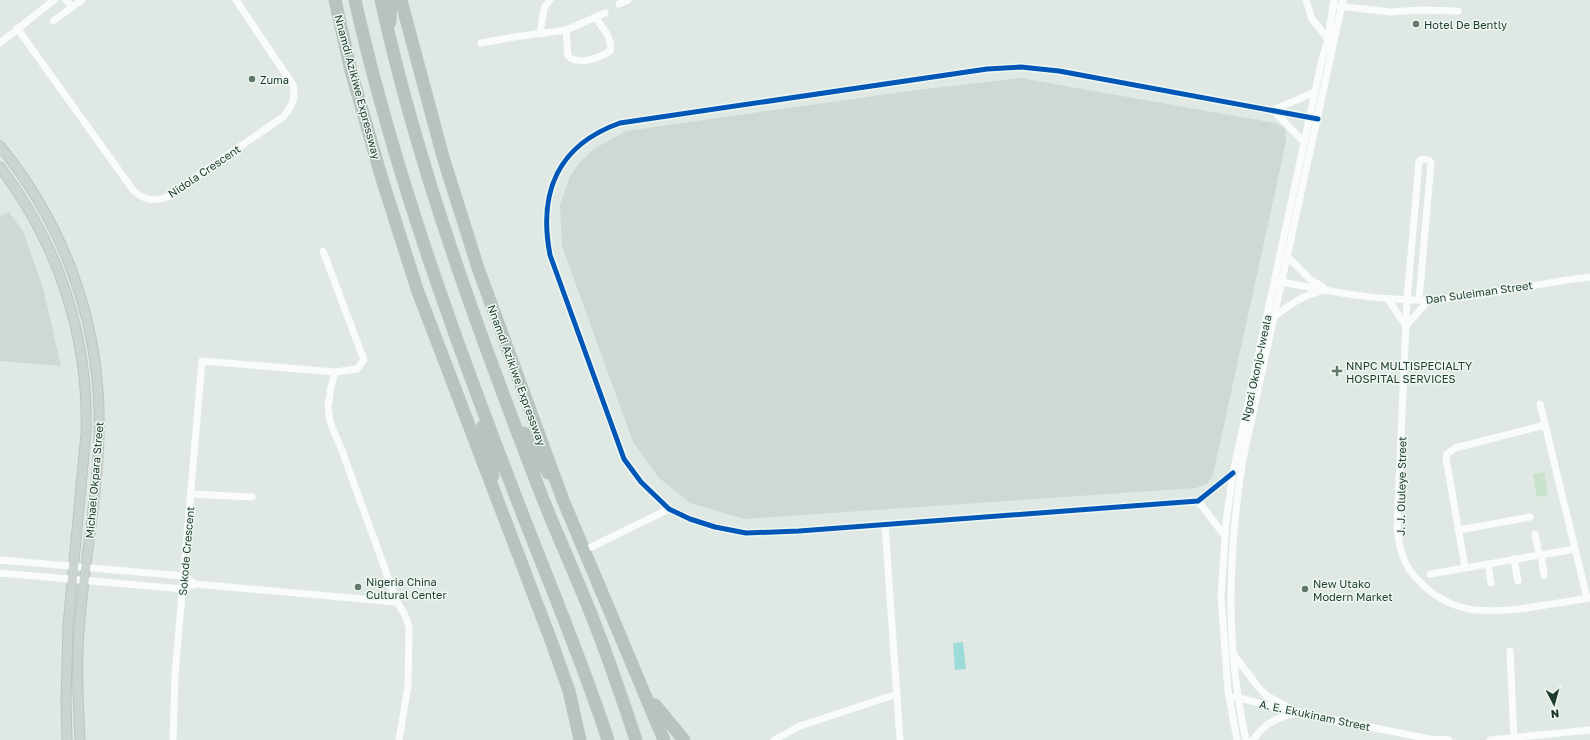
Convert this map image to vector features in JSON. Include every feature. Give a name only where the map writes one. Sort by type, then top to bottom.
[{"type":"highway","name":"Nnamdi Azikiwe Expressway","points":[[335,0],[352,71],[377,163],[417,289],[569,691],[580,740]]},
{"type":"highway","name":"Nnamdi Azikiwe Expressway","points":[[355,0],[370,64],[388,130],[437,283],[477,394],[571,637],[608,740]]},
{"type":"highway","name":"Nnamdi Azikiwe Expressway","points":[[381,0],[389,37],[424,162],[459,271],[542,494],[598,632],[636,740]]},
{"type":"highway","points":[[389,37],[391,0]]},
{"type":"highway","name":"Nnamdi Azikiwe Expressway","points":[[401,0],[443,157],[478,268],[563,500],[664,740]]},
{"type":"highway","points":[[477,394],[499,504]]},
{"type":"highway","points":[[509,408],[563,500]]},
{"type":"highway","points":[[642,685],[657,708],[684,740]]},
{"type":"main road","name":"Michael Okpara Street","points":[[0,146],[40,202],[61,242],[78,284],[91,337],[97,382],[99,433],[80,621],[80,740]]},
{"type":"main road","name":"Michael Okpara Street","points":[[0,167],[29,210],[52,254],[67,292],[79,345],[86,419],[82,481],[71,579],[66,658],[67,740]]},
{"type":"street","points":[[0,43],[54,0]]},
{"type":"street","points":[[66,0],[72,7]]},
{"type":"street","points":[[53,21],[82,0]]},
{"type":"street","name":"Nidola Crescent","points":[[17,28],[133,190],[148,200],[156,200],[167,197],[283,117],[293,104],[295,95],[293,86],[236,0]]},
{"type":"street","points":[[540,34],[544,8],[550,0]]},
{"type":"street","points":[[619,4],[628,0]]},
{"type":"street","points":[[1306,0],[1312,19],[1328,39]]},
{"type":"street","points":[[1334,3],[1343,3],[1391,12],[1419,10],[1458,11]]},
{"type":"street","name":"Ngozi Okonjo-Iweala","points":[[1237,740],[1229,696],[1221,596],[1225,536],[1233,473],[1304,142],[1328,39],[1334,3]]},
{"type":"street","name":"Ngozi Okonjo-Iweala","points":[[1246,740],[1238,698],[1233,654],[1231,582],[1234,521],[1243,459],[1343,3]]},
{"type":"street","points":[[481,44],[566,30],[605,13]]},
{"type":"street","points":[[566,30],[568,56],[574,61],[582,61],[604,55],[610,51],[612,45],[610,39],[596,18]]},
{"type":"street","points":[[1233,473],[1198,501],[799,531],[746,533],[715,527],[669,509],[642,482],[624,459],[550,255],[546,235],[547,204],[555,176],[568,156],[589,136],[607,127],[630,120],[987,68],[1014,67],[1059,70],[1318,119]]},
{"type":"street","points":[[1273,110],[1315,92]]},
{"type":"street","points":[[1273,110],[1304,142]]},
{"type":"street","name":"J. J. Oluleye Street","points":[[1419,300],[1431,163],[1428,160],[1422,159],[1419,162],[1407,300],[1397,529],[1402,554],[1409,569],[1418,581],[1433,594],[1446,602],[1453,606],[1484,612],[1500,612],[1589,598]]},
{"type":"street","points":[[323,251],[364,360],[357,369],[335,372],[328,407],[330,422],[341,448],[397,602],[404,613],[409,627],[408,686],[399,740]]},
{"type":"street","points":[[1287,256],[1311,280],[1326,289]]},
{"type":"street","name":"Dan Suleiman Street","points":[[1274,280],[1388,299],[1429,300],[1590,277]]},
{"type":"street","points":[[1274,317],[1295,301],[1308,294],[1326,289]]},
{"type":"street","points":[[1388,299],[1406,326],[1429,300]]},
{"type":"street","name":"Sokode Crescent","points":[[173,740],[176,675],[202,361],[335,372]]},
{"type":"street","points":[[1540,404],[1575,548],[1589,598]]},
{"type":"street","points":[[1465,567],[1447,454],[1455,448],[1545,425]]},
{"type":"street","points":[[191,494],[252,497]]},
{"type":"street","points":[[1198,501],[1225,536]]},
{"type":"street","points":[[584,550],[669,509]]},
{"type":"street","points":[[1459,530],[1530,517]]},
{"type":"street","points":[[885,525],[900,740]]},
{"type":"street","points":[[1535,534],[1544,575]]},
{"type":"street","points":[[1430,574],[1575,548]]},
{"type":"street","points":[[1514,559],[1518,581]]},
{"type":"street","points":[[0,560],[73,565],[184,576],[195,584]]},
{"type":"street","points":[[1488,564],[1491,584]]},
{"type":"street","points":[[0,573],[183,589],[195,584],[397,602]]},
{"type":"street","points":[[1510,651],[1514,739]]},
{"type":"street","points":[[1233,654],[1251,679],[1267,696],[1299,713]]},
{"type":"street","points":[[774,740],[800,726],[897,694]]},
{"type":"street","name":"A. E. Ekukinam Street","points":[[1229,696],[1299,713],[1430,739],[1449,740]]},
{"type":"street","points":[[1253,740],[1260,730],[1272,720],[1280,716],[1299,713]]},
{"type":"street","points":[[1490,740],[1514,739],[1590,730]]},
{"type":"shaded area","points":[[1020,78],[1275,123],[1285,128],[1286,142],[1213,475],[1207,484],[1196,488],[744,519],[690,503],[658,477],[633,442],[562,246],[560,205],[570,176],[581,161],[594,149],[626,131],[917,90]]},
{"type":"shaded area","points":[[9,212],[23,231],[43,288],[61,366],[0,361],[0,216]]},
{"type":"green space","points":[[1544,472],[1548,495],[1537,497],[1533,474]]},
{"type":"water","points":[[963,642],[966,669],[955,670],[953,643]]},
{"type":"cycle path","points":[[1233,473],[1198,501],[799,531],[746,533],[715,527],[690,519],[669,509],[641,482],[624,459],[550,255],[547,232],[547,211],[551,191],[557,174],[567,158],[581,144],[599,132],[620,123],[987,69],[1021,67],[1059,71],[1318,119]]},
{"type":"place","name":"Hotel De Bently","points":[[1416,24]]},
{"type":"place","name":"Zuma","points":[[252,79]]},
{"type":"place","name":"NNPC MULTISPECIALTY HOSPITAL SERVICES","points":[[1337,371]]},
{"type":"place","name":"Nigeria China Cultural Center","points":[[358,587]]},
{"type":"place","name":"New Utako Modern Market","points":[[1305,589]]}]
